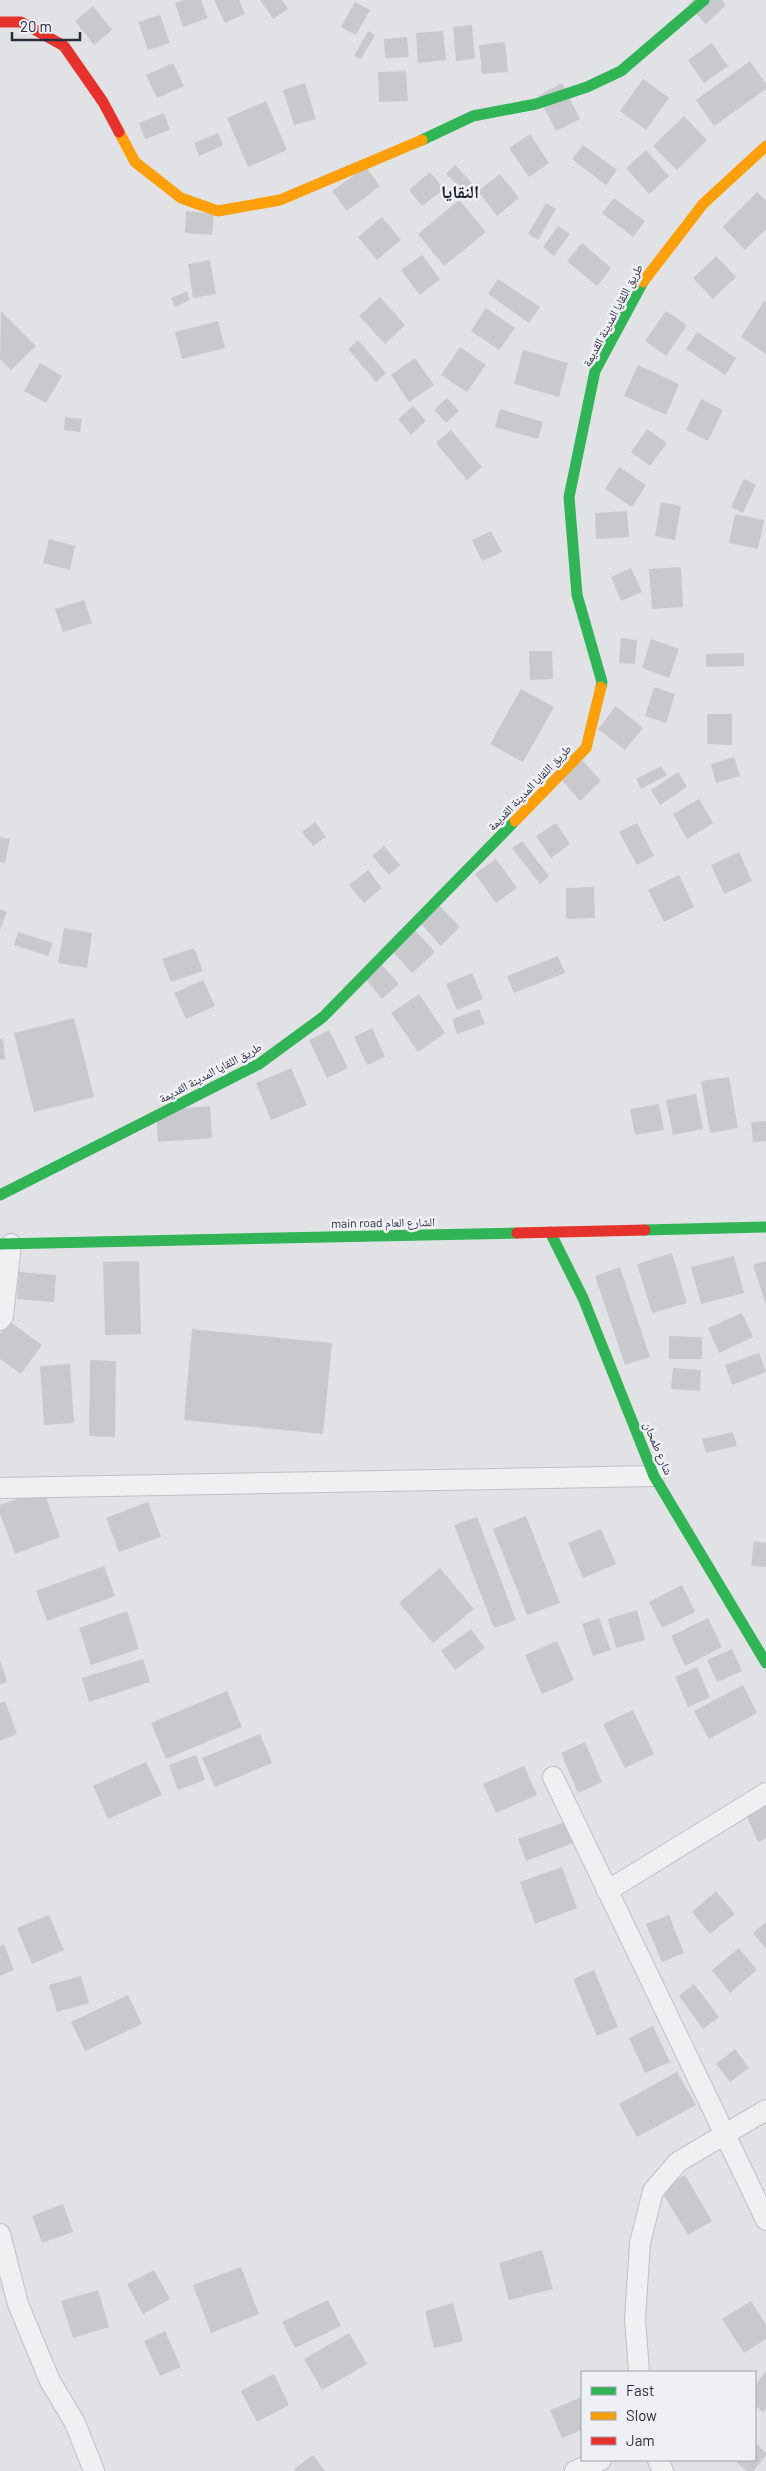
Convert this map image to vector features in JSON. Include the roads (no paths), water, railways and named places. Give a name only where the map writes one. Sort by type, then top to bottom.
[{"type":"street","points":[[0,22],[21,22],[64,46],[103,102],[135,162],[181,198],[218,211],[280,200],[395,153],[473,116],[536,104],[587,87],[621,71],[704,0]]},
{"type":"street","name":"طريق اللقايا المدينة القديمة","points":[[0,1195],[259,1064],[323,1017],[586,748],[602,682],[577,595],[569,497],[595,371],[646,276],[703,204],[766,146]]},
{"type":"street","name":"main road الشارع العام","points":[[6,1244],[766,1227]]},
{"type":"street","name":"شارع طمحان","points":[[550,1232],[583,1298],[654,1476],[766,1663]]},
{"type":"street","points":[[0,1320],[3,1316],[7,1289],[6,1244]]},
{"type":"street","points":[[0,1488],[654,1476]]},
{"type":"street","points":[[553,1777],[766,2220]]},
{"type":"street","points":[[607,1891],[766,1793]]},
{"type":"street","points":[[639,2371],[635,2318],[640,2243],[653,2191],[678,2162],[766,2110]]},
{"type":"street","points":[[0,2234],[18,2304],[50,2381],[75,2423],[94,2471]]},
{"type":"street","points":[[575,2471],[599,2461]]},
{"type":"district","name":"النقايا","points":[[460,191]]}]
